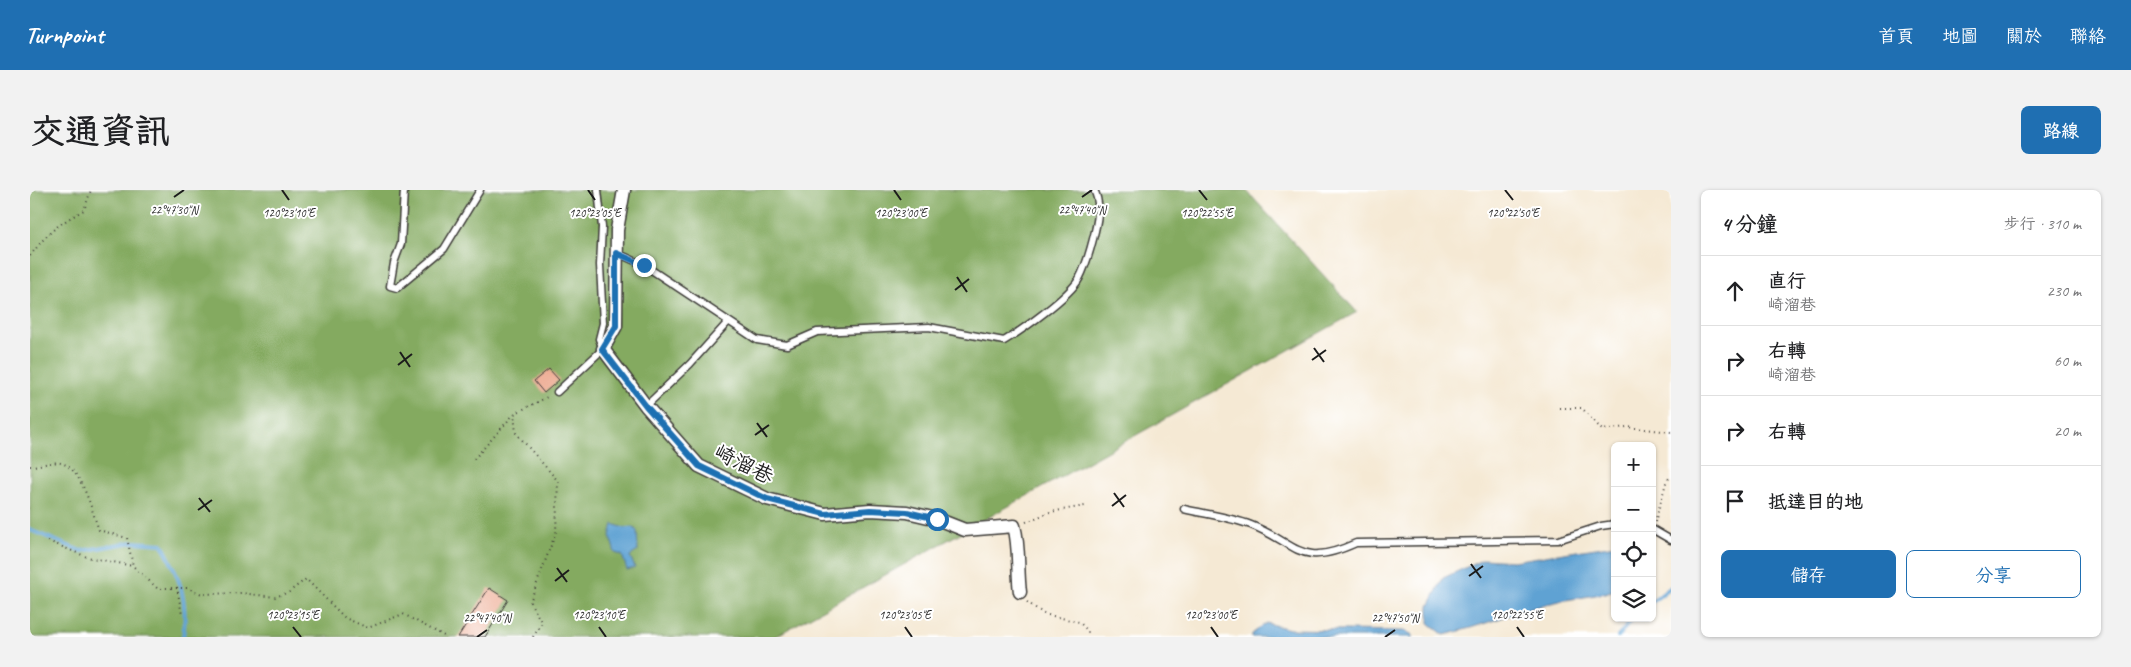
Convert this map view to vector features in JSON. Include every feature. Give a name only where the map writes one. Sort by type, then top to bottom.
[{"type":"street","points":[[602,349],[616,326],[617,230],[624,190]]},
{"type":"street","name":"崎溜巷","points":[[602,349],[646,406],[699,466],[767,499],[825,514],[870,510],[907,512],[937,519],[965,530],[1014,526]]},
{"type":"street","points":[[1014,526],[1018,538],[1017,570],[1020,592]]},
{"type":"lane","points":[[404,190],[401,244],[394,264],[390,286],[396,288],[444,250],[480,190]]},
{"type":"lane","points":[[557,392],[602,349],[599,339],[603,323],[600,265],[602,227],[598,190]]},
{"type":"lane","points":[[616,253],[644,265],[757,340],[786,346],[816,332],[895,327],[929,327],[1004,341],[1062,297],[1078,281],[1087,261],[1098,219],[1098,198],[1094,190]]},
{"type":"lane","points":[[646,406],[690,364],[728,322]]},
{"type":"lane","points":[[1184,509],[1251,525],[1303,554],[1335,552],[1356,543],[1558,540],[1611,525]]},
{"type":"lane","points":[[1656,531],[1671,540]]},
{"type":"path","points":[[30,256],[55,226],[84,210],[91,190]]},
{"type":"path","points":[[474,459],[514,414],[557,392]]},
{"type":"path","points":[[1560,408],[1582,408],[1602,430],[1627,427],[1671,432]]},
{"type":"path","points":[[514,414],[516,433],[558,481],[556,532],[530,602],[542,623],[533,637]]},
{"type":"path","points":[[30,466],[60,463],[70,466],[80,479],[99,530],[127,538],[133,566]]},
{"type":"path","points":[[1656,518],[1666,483],[1671,475]]},
{"type":"path","points":[[1014,526],[1050,512],[1085,506]]},
{"type":"path","points":[[48,542],[87,557],[133,566],[157,588],[188,588],[202,594],[275,596],[289,592],[306,579],[345,618],[368,628],[403,614],[446,637]]},
{"type":"path","points":[[178,587],[182,615]]},
{"type":"path","points":[[1020,592],[1029,604],[1044,614],[1080,622],[1088,632],[1088,637]]},
{"type":"green space","points":[[30,190],[1246,190],[1357,312],[774,637],[30,637]]},
{"type":"water","points":[[613,524],[624,528],[633,527],[637,531],[638,551],[630,556],[635,568],[627,570],[622,555],[615,553],[610,536]]},
{"type":"water","points":[[1611,546],[1611,591],[1551,603],[1444,635],[1429,623],[1429,606],[1443,578],[1484,559],[1513,561]]},
{"type":"water","points":[[1266,623],[1290,629],[1405,631],[1413,635],[1413,637],[1252,637],[1252,634]]},
{"type":"building","points":[[549,369],[559,380],[544,393],[534,381]]},
{"type":"building","points":[[489,588],[508,600],[485,637],[458,637]]},
{"type":"waterway","points":[[30,530],[81,551],[133,542],[162,544],[178,578],[181,589],[185,611],[183,637]]},
{"type":"waterway","points":[[1656,599],[1671,587]]},
{"type":"waterway","points":[[1618,637],[1630,622]]},
{"type":"route","points":[[644,265],[616,253],[616,326],[602,349],[646,406],[699,466],[767,499],[825,514],[870,510],[907,512],[937,519]]}]
